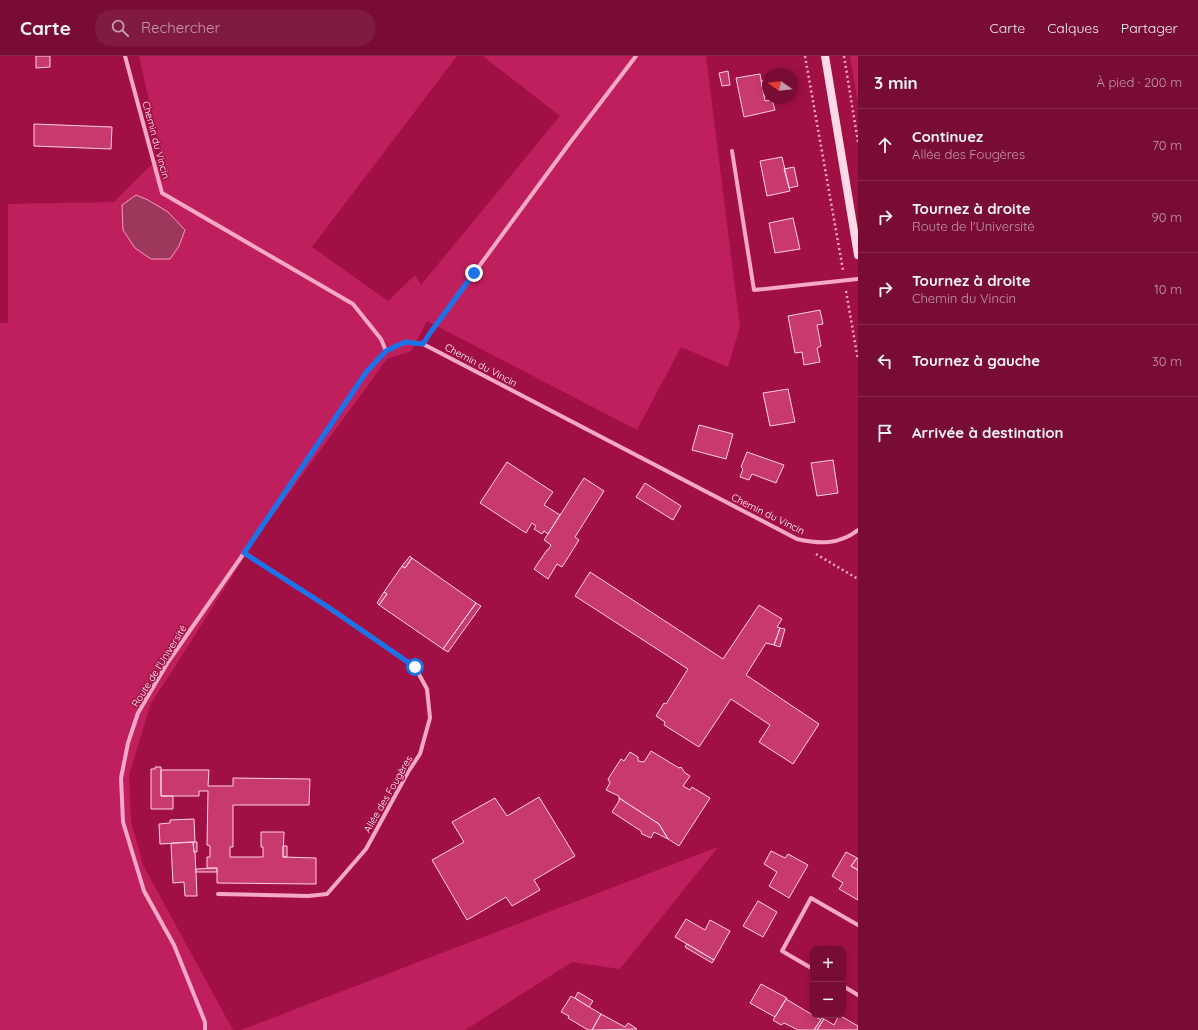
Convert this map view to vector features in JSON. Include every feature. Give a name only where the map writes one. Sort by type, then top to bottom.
[{"type":"main road","points":[[825,56],[858,255]]},
{"type":"street","name":"Chemin du Vincin","points":[[125,56],[162,193],[353,304],[381,339],[386,351],[405,342],[423,344],[797,539],[817,543],[834,542],[853,535],[858,530]]},
{"type":"street","points":[[423,344],[569,144],[636,56]]},
{"type":"street","points":[[732,151],[754,290],[858,279]]},
{"type":"street","name":"Route de l'Université","points":[[205,1030],[205,1022],[174,945],[144,891],[123,822],[121,778],[128,743],[138,713],[168,662],[244,553],[367,371],[386,351]]},
{"type":"street","name":"Allée des Fougères","points":[[218,894],[308,896],[327,894],[366,849],[408,772],[420,754],[430,718],[427,689],[415,667],[328,607],[244,553]]},
{"type":"street","points":[[810,967],[782,951],[811,898],[858,925]]},
{"type":"street","points":[[846,988],[858,995]]},
{"type":"path","points":[[805,56],[858,360]]},
{"type":"path","points":[[844,56],[858,142]]},
{"type":"path","points":[[797,539],[821,557],[858,580]]},
{"type":"shaded area","points":[[139,56],[457,56],[312,247],[388,301],[415,275],[421,285],[560,116],[483,56],[706,56],[740,327],[728,367],[681,347],[637,430],[427,321],[411,351],[387,359],[257,537],[151,703],[129,775],[131,821],[143,865],[233,1030],[0,1030],[0,323],[8,323],[8,204],[114,202],[161,155]]},
{"type":"shaded area","points":[[850,56],[858,56],[858,103]]},
{"type":"shaded area","points":[[136,195],[148,200],[168,212],[185,230],[179,246],[170,259],[151,259],[135,248],[123,230],[122,205]]},
{"type":"shaded area","points":[[718,847],[620,969],[572,962],[465,1030],[241,1030]]},
{"type":"building","points":[[36,56],[50,56],[50,67],[36,68]]},
{"type":"building","points":[[728,71],[730,85],[722,86],[719,73]]},
{"type":"building","points":[[760,74],[762,85],[762,104],[773,104],[775,110],[744,117],[736,78]]},
{"type":"building","points":[[34,124],[112,127],[111,149],[34,146]]},
{"type":"building","points":[[782,157],[790,191],[767,196],[760,161]]},
{"type":"building","points":[[794,167],[798,186],[789,188],[784,169]]},
{"type":"building","points":[[793,218],[800,249],[775,253],[769,223]]},
{"type":"building","points":[[820,310],[823,324],[817,325],[821,346],[817,348],[820,362],[804,365],[802,352],[795,353],[788,316]]},
{"type":"building","points":[[788,389],[795,422],[770,426],[763,393]]},
{"type":"building","points":[[699,425],[733,434],[726,459],[692,450]]},
{"type":"building","points":[[747,452],[784,465],[776,483],[752,474],[749,480],[740,477],[743,469],[741,467]]},
{"type":"building","points":[[833,460],[838,493],[817,496],[811,463]]},
{"type":"building","points":[[507,462],[553,492],[544,505],[560,515],[548,534],[544,531],[542,534],[534,529],[536,526],[532,523],[526,533],[480,503]]},
{"type":"building","points":[[584,478],[604,491],[575,537],[579,540],[562,567],[557,564],[548,579],[534,569],[551,545],[544,540]]},
{"type":"building","points":[[645,483],[681,506],[673,520],[636,497]]},
{"type":"building","points":[[410,556],[412,558],[405,568],[402,566]]},
{"type":"building","points":[[412,558],[476,603],[443,649],[379,605],[387,594],[384,592],[402,566],[405,568]]},
{"type":"building","points":[[590,572],[723,659],[759,605],[782,619],[777,627],[780,628],[774,645],[766,643],[746,675],[819,724],[793,764],[759,742],[770,725],[731,699],[699,747],[664,725],[665,722],[656,716],[664,703],[666,704],[688,669],[575,596]]},
{"type":"building","points":[[384,592],[387,594],[379,605],[377,603]]},
{"type":"building","points":[[476,603],[481,606],[448,652],[443,649]]},
{"type":"building","points":[[780,628],[785,629],[780,647],[774,645]]},
{"type":"building","points":[[651,751],[679,768],[681,767],[685,773],[690,776],[683,786],[690,790],[692,787],[710,798],[679,846],[668,839],[659,824],[619,798],[619,796],[606,790],[610,783],[608,779],[621,759],[624,761],[630,752],[638,757],[638,761],[644,762]]},
{"type":"building","points":[[155,767],[161,767],[161,796],[173,796],[173,809],[151,809],[151,769],[155,769]]},
{"type":"building","points":[[161,770],[209,770],[208,786],[233,786],[233,778],[310,779],[309,805],[233,805],[233,847],[230,847],[230,857],[263,857],[261,832],[284,832],[283,857],[316,858],[316,884],[217,883],[217,868],[207,868],[207,857],[210,857],[210,846],[207,845],[208,791],[199,791],[199,796],[161,796]]},
{"type":"building","points":[[539,797],[575,856],[534,880],[540,890],[512,906],[506,897],[467,920],[432,860],[464,842],[452,822],[495,798],[507,816]]},
{"type":"building","points":[[619,798],[659,824],[668,839],[654,832],[651,838],[642,834],[641,831],[612,812],[619,801]]},
{"type":"building","points":[[194,819],[195,842],[160,844],[159,824],[170,823],[170,820]]},
{"type":"building","points":[[193,842],[195,852],[197,896],[185,896],[184,882],[173,883],[171,843]]},
{"type":"building","points":[[193,842],[197,842],[197,852],[194,852]]},
{"type":"building","points":[[283,846],[287,846],[287,857],[283,857]]},
{"type":"building","points":[[771,851],[785,858],[788,854],[808,865],[789,898],[769,886],[777,872],[764,864]]},
{"type":"building","points":[[846,852],[857,858],[851,866],[858,870],[858,900],[839,889],[843,883],[832,876]]},
{"type":"building","points":[[857,858],[858,859],[858,870],[851,866]]},
{"type":"building","points":[[217,868],[217,872],[196,872],[196,869]]},
{"type":"building","points":[[758,901],[777,912],[763,937],[743,926]]},
{"type":"building","points":[[686,919],[705,930],[710,920],[730,931],[714,960],[675,937]]},
{"type":"building","points":[[687,944],[714,960],[712,963],[685,947]]},
{"type":"building","points":[[761,984],[787,998],[775,1017],[750,1003]]},
{"type":"building","points":[[578,992],[593,1001],[589,1007],[575,998]]},
{"type":"building","points":[[571,996],[601,1014],[592,1030],[588,1030],[561,1012]]},
{"type":"building","points":[[786,999],[810,1013],[810,1018],[818,1018],[821,1020],[814,1030],[798,1030],[784,1023],[781,1025],[773,1020]]},
{"type":"building","points":[[601,1014],[625,1027],[628,1023],[637,1029],[592,1030]]},
{"type":"building","points":[[822,1018],[824,1019],[817,1030],[814,1030]]},
{"type":"building","points":[[838,1018],[844,1018],[858,1026],[857,1030],[817,1030],[824,1019],[834,1025]]},
{"type":"route","points":[[415,667],[328,607],[244,553],[367,371],[386,351],[405,342],[423,344],[474,273]]}]
